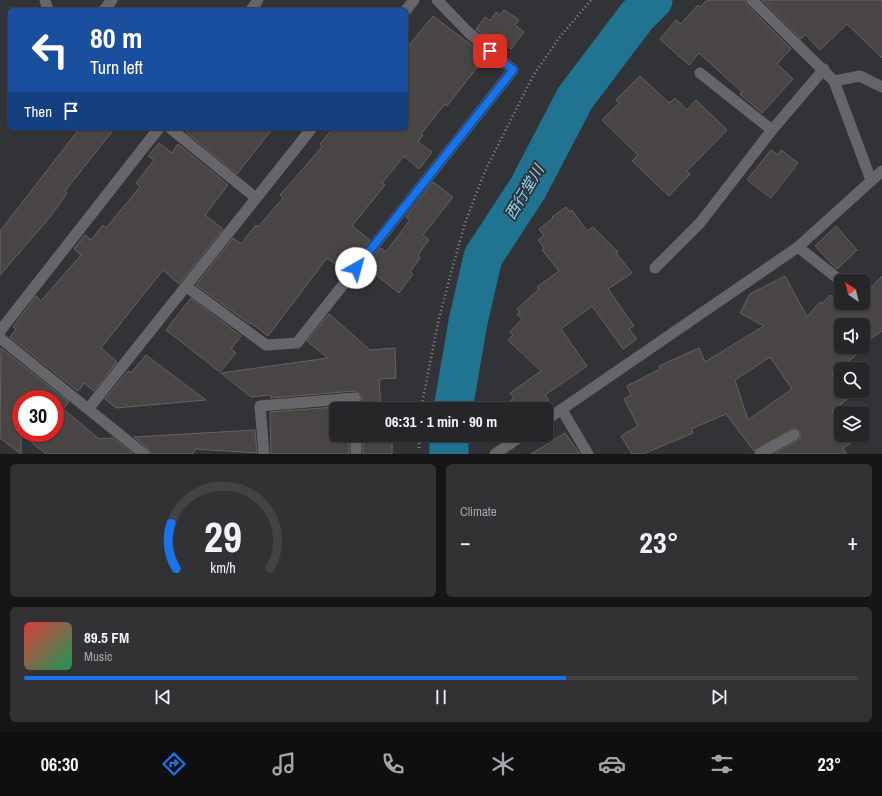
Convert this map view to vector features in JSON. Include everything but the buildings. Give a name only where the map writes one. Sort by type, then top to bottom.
[{"type":"street","points":[[106,8],[112,0]]},
{"type":"street","points":[[408,8],[414,0]]},
{"type":"street","points":[[187,287],[266,345],[297,343],[513,70],[468,32],[437,0]]},
{"type":"street","points":[[752,0],[824,69],[834,81],[871,180]]},
{"type":"street","points":[[655,268],[700,223],[772,130],[824,69]]},
{"type":"street","points":[[700,73],[772,130]]},
{"type":"street","points":[[834,81],[860,76],[882,87]]},
{"type":"street","points":[[0,331],[157,130]]},
{"type":"street","points":[[172,130],[256,198]]},
{"type":"street","points":[[89,408],[187,287],[310,130]]},
{"type":"street","points":[[553,416],[798,247],[882,171]]},
{"type":"street","points":[[798,247],[834,275]]},
{"type":"street","points":[[0,338],[89,408],[144,454]]},
{"type":"street","points":[[264,454],[260,406],[355,398],[355,402]]},
{"type":"street","points":[[562,410],[588,454]]},
{"type":"street","points":[[760,454],[794,435]]},
{"type":"street","points":[[356,442],[356,454]]},
{"type":"street","points":[[495,454],[513,442]]},
{"type":"path","points":[[422,402],[439,318],[452,269],[465,223],[485,171],[532,76],[559,38],[591,0]]},
{"type":"path","points":[[419,442],[419,448]]},
{"type":"waterway","name":"西行堂川","points":[[454,402],[468,322],[483,257],[528,188],[575,98],[637,16],[653,0]]},
{"type":"waterway","name":"西行堂川","points":[[449,442],[449,454]]},
{"type":"route","points":[[356,268],[513,70],[490,51]]}]
